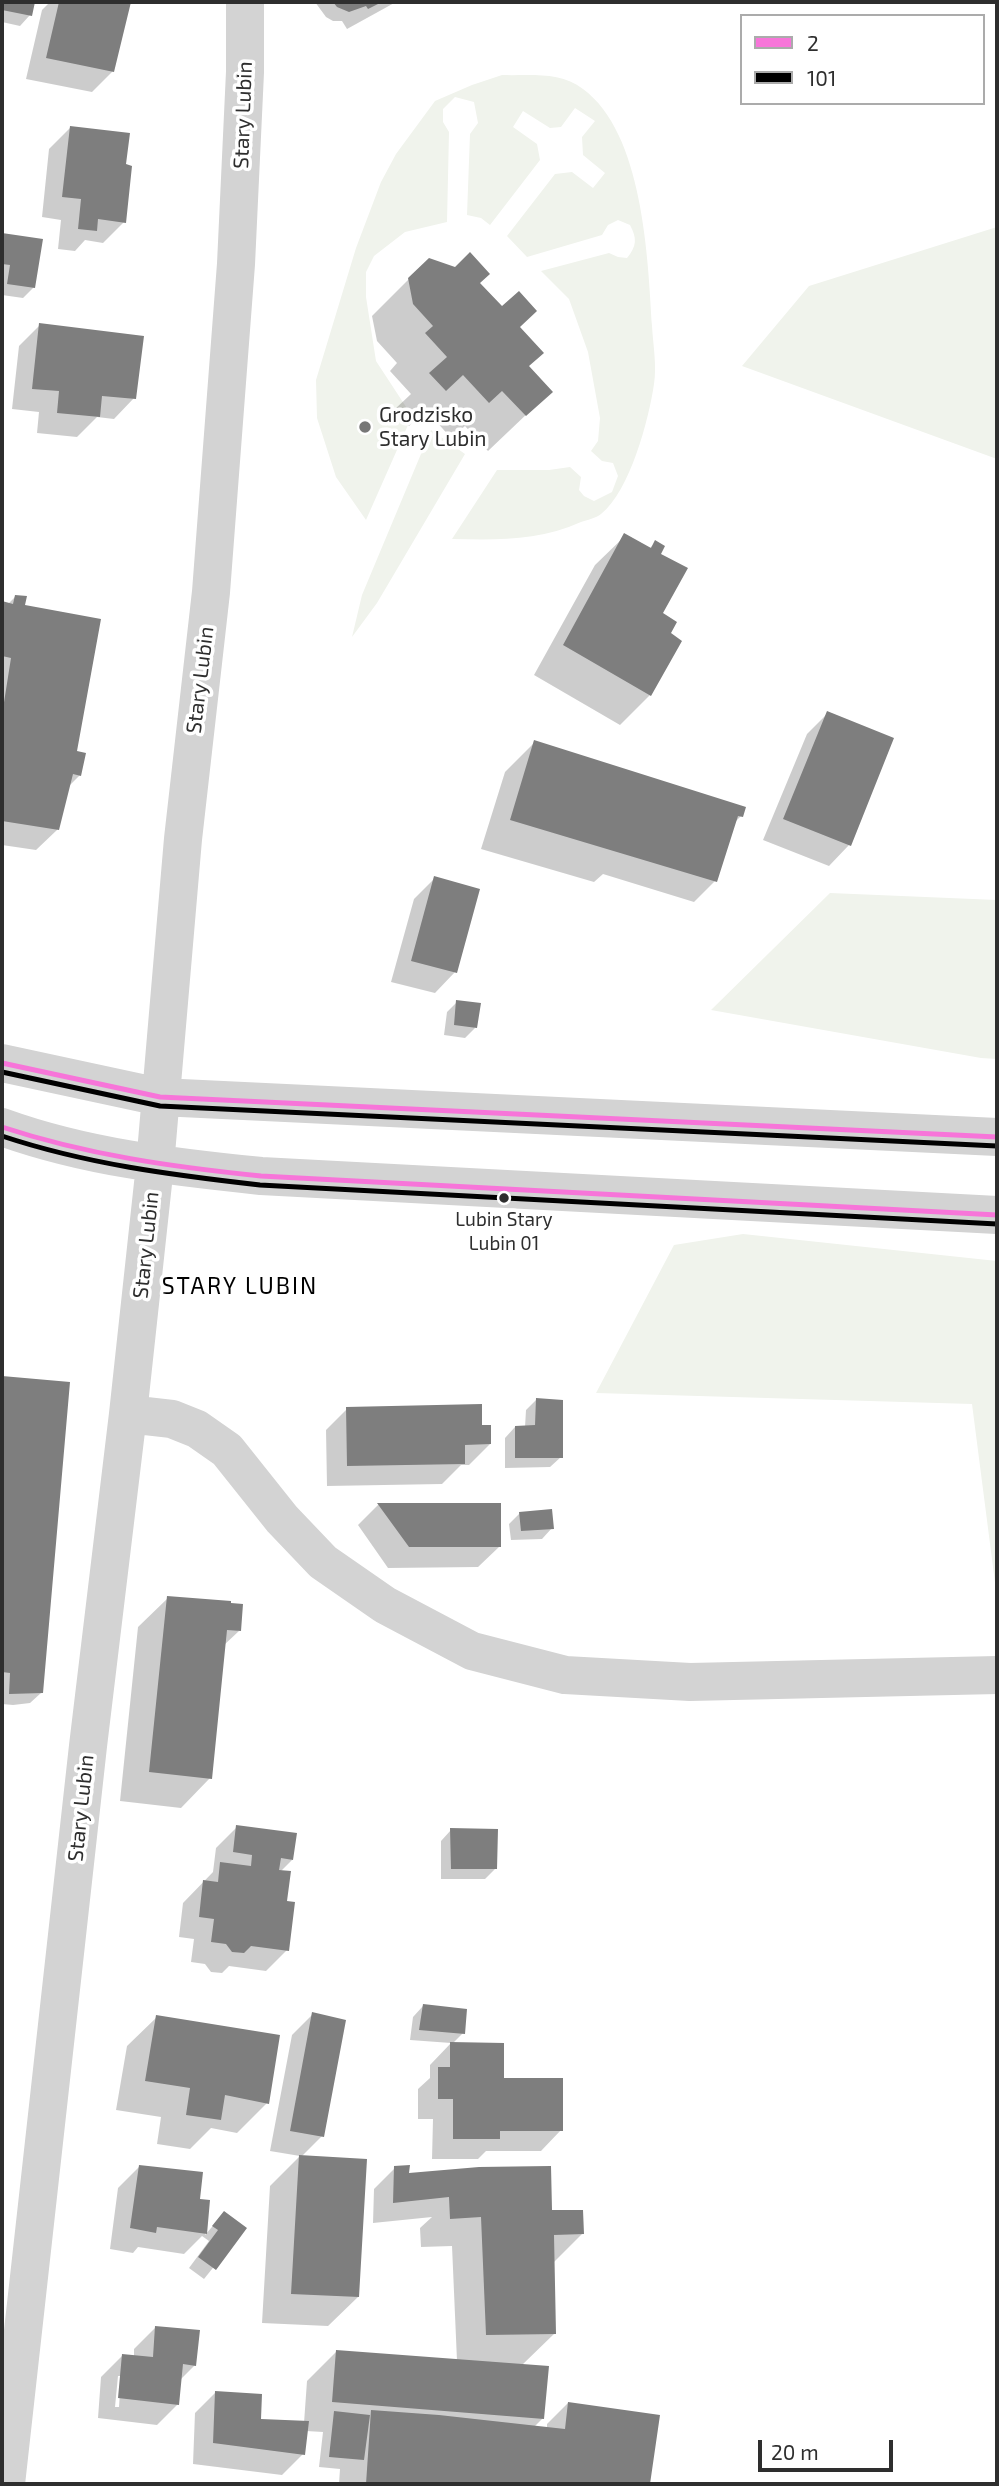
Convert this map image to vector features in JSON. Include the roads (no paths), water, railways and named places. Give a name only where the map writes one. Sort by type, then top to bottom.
[{"type":"street","name":"Stary Lubin","points":[[6,2484],[155,1165],[184,826],[211,592],[236,264],[245,72],[245,2]]},
{"type":"street","points":[[2,1063],[160,1097],[997,1136]]},
{"type":"street","points":[[2,1127],[33,1138],[155,1165],[261,1176],[997,1215]]},
{"type":"street","points":[[128,1413],[172,1419],[197,1429],[227,1450],[282,1519],[323,1562],[385,1605],[472,1651],[565,1675],[690,1682],[997,1675]]},
{"type":"place","name":"Grodzisko Stary Lubin","points":[[365,427]]},
{"type":"place","name":"Lubin Stary Lubin 01","points":[[504,1198]]},
{"type":"district","name":"STARY LUBIN","points":[[240,1286]]}]
